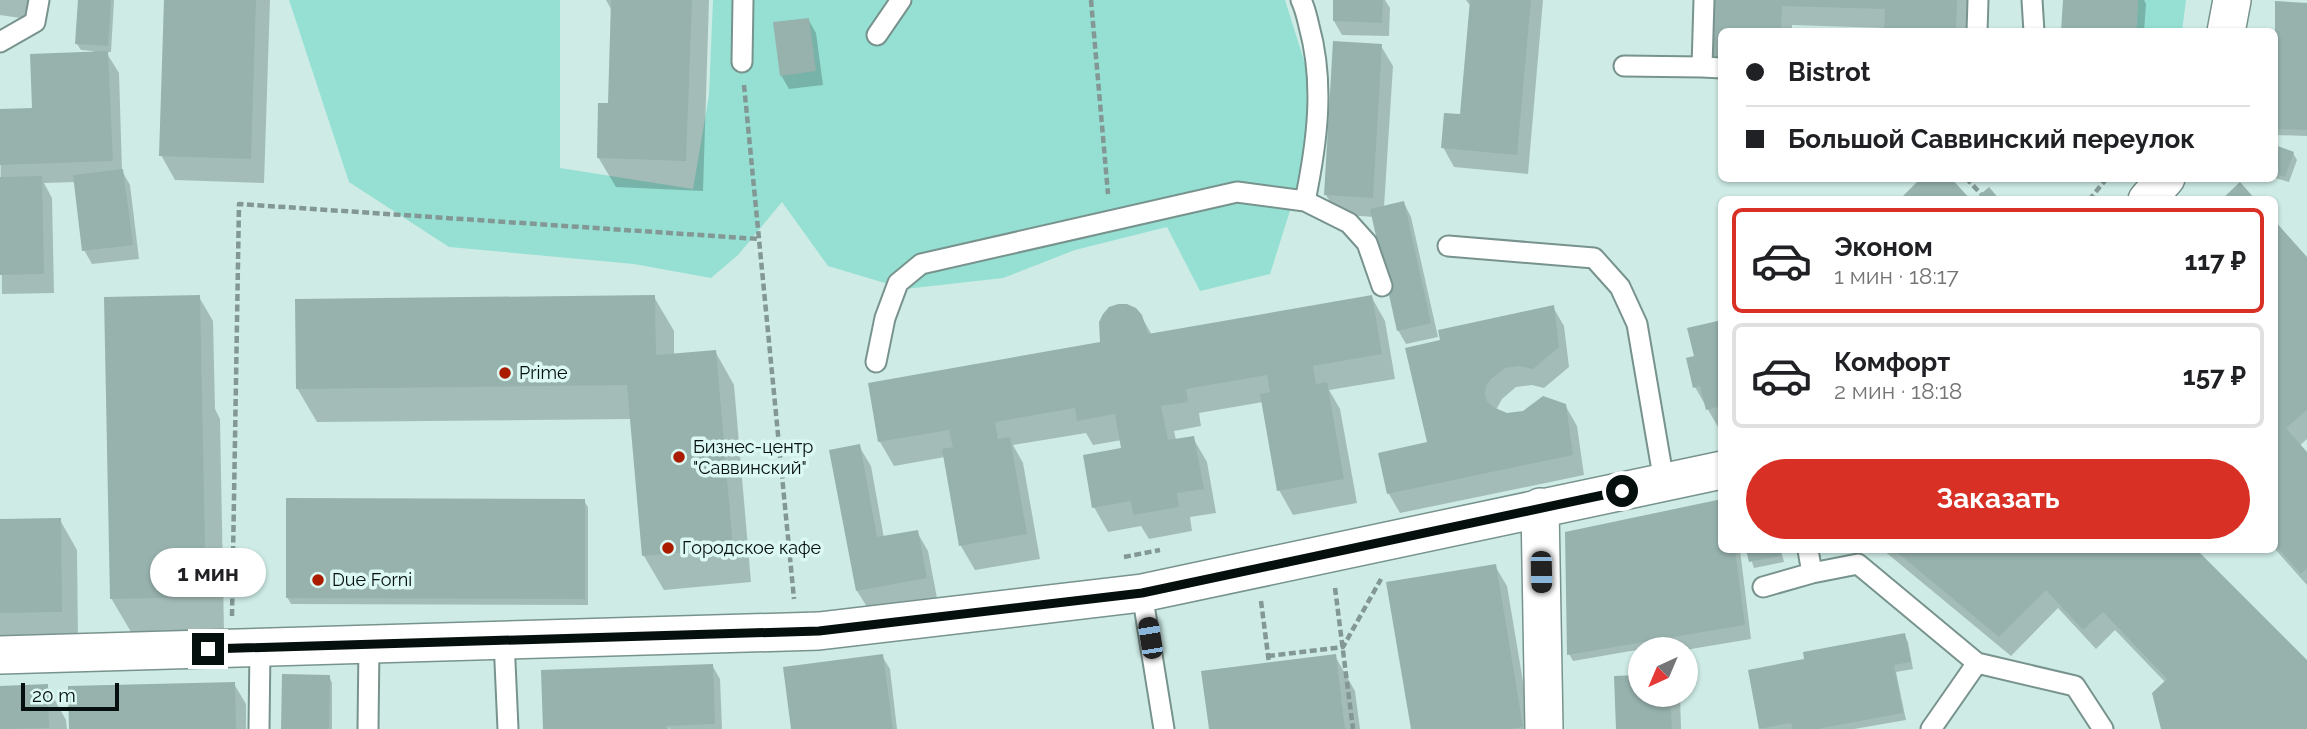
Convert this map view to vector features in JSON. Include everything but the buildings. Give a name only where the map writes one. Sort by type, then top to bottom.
[{"type":"street","points":[[2227,28],[2232,0]]},
{"type":"street","points":[[2150,196],[2163,182]]},
{"type":"street","points":[[0,655],[819,631],[1142,593],[1718,471]]},
{"type":"street","points":[[1540,508],[1544,729]]},
{"type":"lane","points":[[0,42],[35,22],[39,0]]},
{"type":"lane","points":[[742,62],[743,0]]},
{"type":"lane","points":[[877,35],[901,0]]},
{"type":"lane","points":[[1301,0],[1315,46],[1319,111],[1315,154],[1306,201]]},
{"type":"lane","points":[[1624,66],[1712,68],[1704,0]]},
{"type":"lane","points":[[1977,28],[1978,0]]},
{"type":"lane","points":[[2032,0],[2034,28]]},
{"type":"lane","points":[[876,362],[885,318],[898,283],[920,264],[1237,192],[1306,201],[1349,223],[1367,243],[1382,286]]},
{"type":"lane","points":[[1448,246],[1594,258],[1620,287],[1637,324],[1664,482]]},
{"type":"lane","points":[[1809,553],[1812,573]]},
{"type":"lane","points":[[1763,587],[1858,564],[1977,663],[2075,687],[2103,729]]},
{"type":"lane","points":[[1142,593],[1164,729]]},
{"type":"lane","points":[[503,640],[508,729]]},
{"type":"lane","points":[[368,729],[369,644]]},
{"type":"lane","points":[[259,729],[260,647]]},
{"type":"lane","points":[[1931,729],[1977,663]]},
{"type":"path","points":[[1091,0],[1110,220]]},
{"type":"path","points":[[742,62],[794,603]]},
{"type":"path","points":[[1970,182],[1981,194]]},
{"type":"path","points":[[2100,182],[2101,186]]},
{"type":"path","points":[[2092,196],[2104,182]]},
{"type":"path","points":[[232,618],[239,204],[759,239]]},
{"type":"path","points":[[1334,577],[1353,729]]},
{"type":"path","points":[[1343,647],[1382,577]]},
{"type":"path","points":[[1260,592],[1269,663]]},
{"type":"path","points":[[1268,656],[1343,647]]},
{"type":"green space","points":[[289,0],[560,0],[560,168],[693,189],[709,95],[713,0],[1285,0],[1307,70],[1306,160],[1270,274],[1200,291],[1167,227],[1075,250],[1003,278],[905,289],[828,266],[782,202],[738,255],[711,278],[634,264],[449,247],[349,182]]},
{"type":"green space","points":[[2138,0],[2186,0],[2182,28],[2136,28]]},
{"type":"place","name":"Prime","points":[[505,373]]},
{"type":"place","name":"Бизнес-центр \"Саввинский\"","points":[[679,457]]},
{"type":"place","name":"Городское кафе","points":[[668,548]]},
{"type":"place","name":"Due Forni","points":[[318,580]]},
{"type":"route","points":[[208,649],[819,631],[1142,593],[1622,491]]}]
